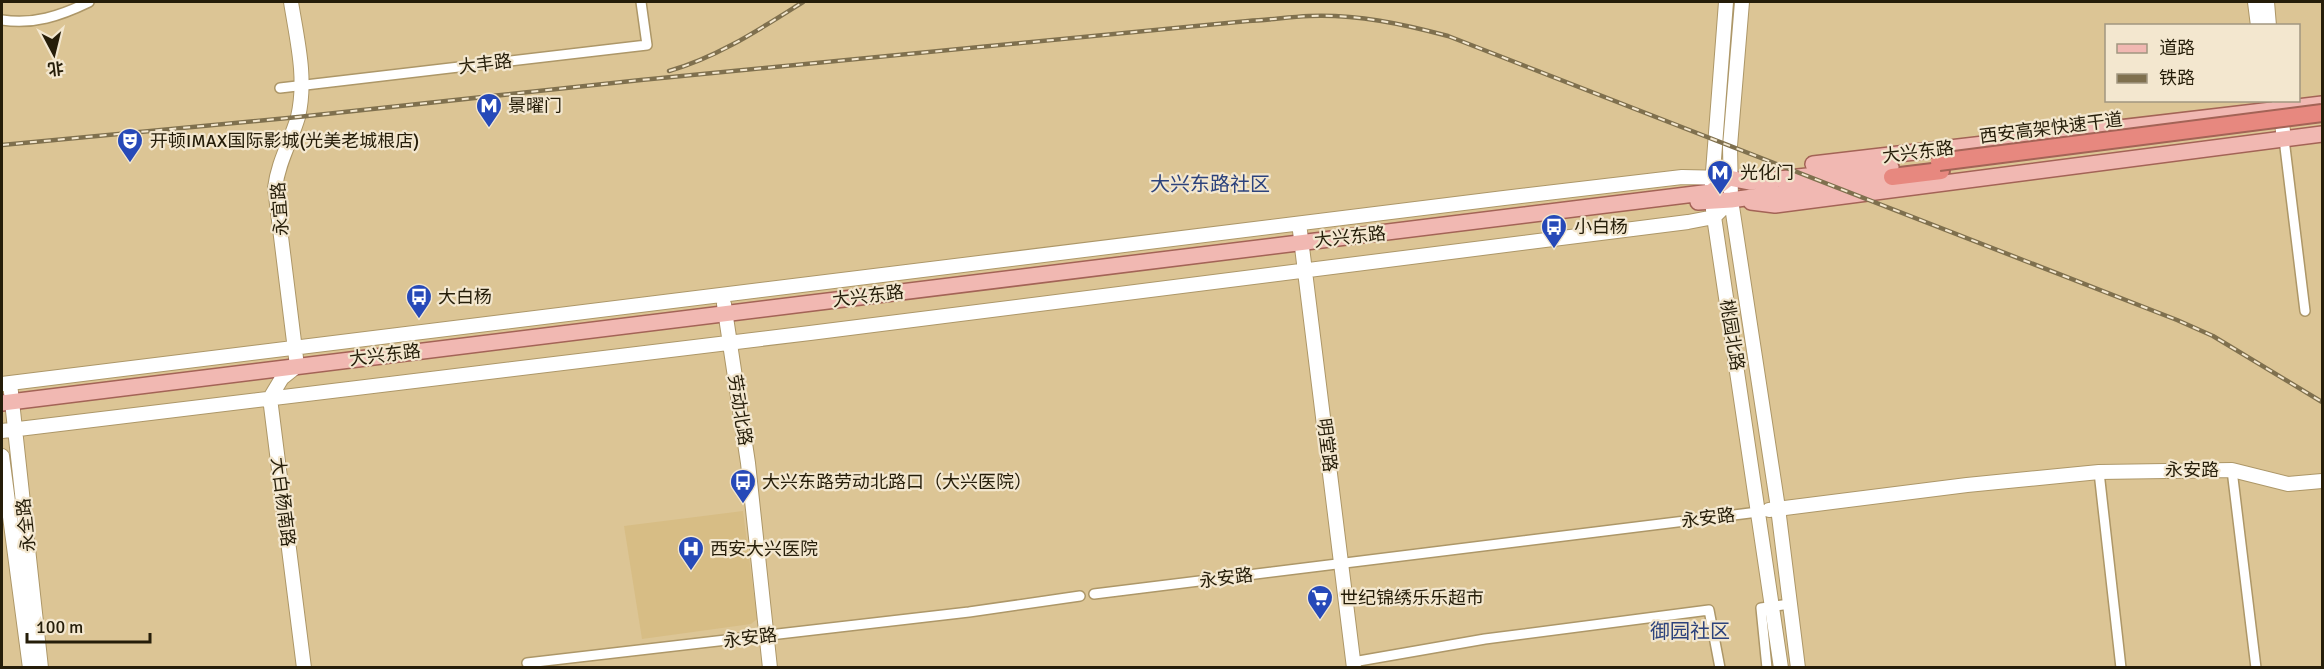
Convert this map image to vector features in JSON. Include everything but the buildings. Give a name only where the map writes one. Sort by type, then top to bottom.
[{"type":"highway","name":"西安高架快速干道","points":[[1940,166],[2322,113]]},
{"type":"highway","name":"西安高架快速干道","points":[[1892,172],[2322,122]]},
{"type":"main road","name":"永宜路","points":[[291,2],[303,85],[298,117],[278,170],[275,188],[296,348]]},
{"type":"main road","name":"桃园北路","points":[[1726,2],[1712,190],[1714,217],[1781,668]]},
{"type":"main road","name":"桃园北路","points":[[1743,2],[1729,178],[1778,508],[1798,668]]},
{"type":"main road","points":[[2255,2],[2258,24]]},
{"type":"main road","points":[[2267,2],[2270,24]]},
{"type":"main road","name":"大兴东路","points":[[7,407],[297,366],[726,318],[1302,248],[1712,190],[1729,178],[1747,172],[2274,105],[2322,104]]},
{"type":"main road","points":[[2274,105],[2279,139]]},
{"type":"main road","name":"大兴东路","points":[[1712,190],[1731,200],[1775,205],[2322,134]]},
{"type":"main road","name":"大兴东路","points":[[1729,178],[1749,182],[1892,172]]},
{"type":"main road","name":"大兴东路","points":[[1731,200],[1892,172]]},
{"type":"main road","points":[[6,384],[1682,177],[1712,190]]},
{"type":"main road","points":[[2,431],[730,343],[1676,224],[1714,217],[1731,200]]},
{"type":"main road","name":"明堂路","points":[[1299,223],[1353,665]]},
{"type":"main road","name":"劳动北路","points":[[723,295],[748,463],[770,668]]},
{"type":"main road","name":"大兴东路","points":[[7,407],[282,378],[726,318]]},
{"type":"main road","points":[[270,398],[282,378],[297,366],[296,348]]},
{"type":"main road","name":"永全路","points":[[6,384],[7,407],[16,429],[41,668]]},
{"type":"main road","name":"大白杨南路","points":[[270,398],[304,668]]},
{"type":"main road","name":"永全路","points":[[2,456],[30,668]]},
{"type":"main road","name":"永安路","points":[[1758,512],[2099,472],[2232,470],[2288,484],[2322,481]]},
{"type":"street","points":[[2,20],[20,23],[44,20],[89,2]]},
{"type":"street","name":"大丰路","points":[[280,88],[646,45],[641,2]]},
{"type":"street","points":[[2279,139],[2305,311]]},
{"type":"street","points":[[2232,470],[2256,668]]},
{"type":"street","points":[[2099,472],[2121,668]]},
{"type":"street","name":"永安路","points":[[1094,594],[1758,512]]},
{"type":"street","name":"永安路","points":[[527,663],[969,612],[1080,596]]},
{"type":"street","points":[[1767,668],[1761,608],[1790,604]]},
{"type":"street","points":[[1353,665],[1485,639],[1709,610],[1720,668]]},
{"type":"shaded area","name":"西安大兴医院","points":[[743,511],[757,619],[751,624],[642,639],[624,526]]},
{"type":"railway","points":[[669,71],[722,50],[803,2]]},
{"type":"railway","points":[[2,145],[1248,21],[1309,16],[1362,18],[1448,36],[2177,320],[2213,336],[2322,402]]},
{"type":"place","name":"景曜门","points":[[489,129]]},
{"type":"place","name":"开顿IMAX国际影城(光美老城根店)","points":[[130,164]]},
{"type":"place","name":"光化门","points":[[1720,196]]},
{"type":"place","name":"小白杨","points":[[1554,250]]},
{"type":"place","name":"大白杨","points":[[419,320]]},
{"type":"place","name":"大兴东路劳动北路口（大兴医院）","points":[[743,505]]},
{"type":"place","name":"西安大兴医院","points":[[691,572]]},
{"type":"place","name":"世纪锦绣乐乐超市","points":[[1320,621]]},
{"type":"district","name":"大兴东路社区","points":[[1210,184]]},
{"type":"district","name":"御园社区","points":[[1690,631]]}]
